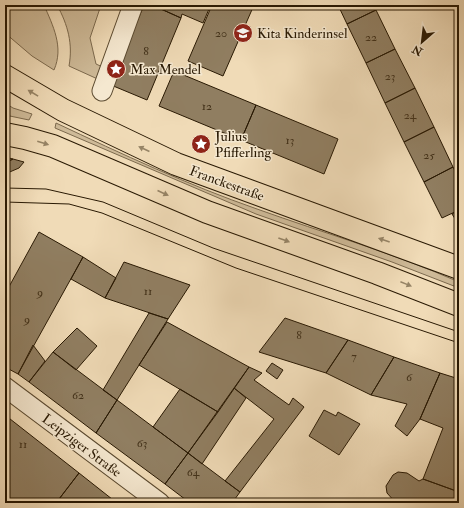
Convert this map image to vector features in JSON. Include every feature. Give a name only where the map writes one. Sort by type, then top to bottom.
[{"type":"main road","name":"Franckestraße","points":[[5,76],[63,110],[176,164],[459,268]]},
{"type":"main road","points":[[5,134],[53,146],[207,212],[377,273],[459,305]]},
{"type":"street","points":[[102,91],[134,5]]},
{"type":"street","name":"Leipziger Straße","points":[[5,387],[160,503]]},
{"type":"shaded area","points":[[5,5],[44,5],[54,29],[58,45],[57,61],[54,70],[32,56],[5,33]]},
{"type":"shaded area","points":[[57,5],[101,5],[90,38],[96,64],[107,69],[102,81],[69,66],[69,35]]},
{"type":"shaded area","points":[[5,103],[13,108],[32,114],[29,120],[5,115]]},
{"type":"shaded area","points":[[56,123],[130,158],[231,200],[384,252],[459,282],[459,288],[392,262],[256,214],[55,128]]},
{"type":"building","points":[[144,5],[152,5],[181,18],[147,100],[111,85]]},
{"type":"building","points":[[152,5],[199,5],[209,9],[203,23],[182,14],[181,18]]},
{"type":"building","points":[[212,5],[254,5],[223,76],[188,61]]},
{"type":"building","points":[[338,5],[373,5],[376,10],[347,24]]},
{"type":"building","points":[[376,10],[395,49],[366,63],[347,24]]},
{"type":"building","points":[[395,49],[415,88],[385,103],[366,63]]},
{"type":"building","points":[[174,71],[256,105],[241,140],[159,106]]},
{"type":"building","points":[[415,88],[434,127],[404,142],[385,103]]},
{"type":"building","points":[[256,105],[338,139],[324,174],[241,140]]},
{"type":"building","points":[[434,127],[453,167],[424,182],[404,142]]},
{"type":"building","points":[[5,157],[13,159],[5,163]]},
{"type":"building","points":[[13,159],[24,162],[19,168],[5,174],[5,163]]},
{"type":"building","points":[[453,167],[459,179],[459,210],[442,218],[424,182]]},
{"type":"building","points":[[459,210],[459,225],[452,214]]},
{"type":"building","points":[[39,232],[83,257],[18,374],[5,367],[5,294]]},
{"type":"building","points":[[83,257],[116,278],[105,298],[71,279]]},
{"type":"building","points":[[124,262],[190,285],[168,319],[105,298]]},
{"type":"building","points":[[149,313],[168,319],[117,400],[103,390]]},
{"type":"building","points":[[285,318],[348,340],[326,373],[259,352]]},
{"type":"building","points":[[167,322],[249,367],[218,412],[139,365]]},
{"type":"building","points":[[77,328],[97,346],[76,370],[53,352]]},
{"type":"building","points":[[348,340],[394,357],[371,395],[326,373]]},
{"type":"building","points":[[33,345],[45,361],[29,382],[18,374]]},
{"type":"building","points":[[53,352],[117,400],[96,433],[29,382]]},
{"type":"building","points":[[394,357],[440,373],[420,419],[407,436],[395,426],[407,404],[371,395]]},
{"type":"building","points":[[272,363],[283,370],[277,379],[266,371]]},
{"type":"building","points":[[249,367],[262,373],[254,380],[289,405],[293,398],[304,407],[240,492],[225,481],[274,419],[234,388]]},
{"type":"building","points":[[440,373],[459,379],[459,492],[423,479],[443,428],[420,419]]},
{"type":"building","points":[[234,388],[246,398],[202,464],[188,453]]},
{"type":"building","points":[[180,389],[218,412],[188,453],[153,427]]},
{"type":"building","points":[[117,400],[188,453],[165,484],[96,433]]},
{"type":"building","points":[[324,410],[336,416],[338,412],[360,424],[339,455],[309,436]]},
{"type":"building","points":[[5,415],[79,473],[56,503],[16,503],[5,496]]},
{"type":"building","points":[[188,453],[240,492],[232,503],[190,503],[165,484]]},
{"type":"building","points":[[398,472],[407,473],[419,481],[423,479],[459,492],[459,503],[396,503],[387,493],[386,486],[393,475]]},
{"type":"building","points":[[79,473],[117,503],[56,503]]},
{"type":"tram line","points":[[5,188],[46,189],[103,202],[213,248],[459,332]]},
{"type":"tram line","points":[[5,202],[69,204],[102,213],[236,268],[459,343]]},
{"type":"place","name":"Kita Kinderinsel","points":[[243,33]]},
{"type":"place","name":"Max Mendel","points":[[116,69]]},
{"type":"place","name":"Julius Pfifferling","points":[[201,144]]}]
